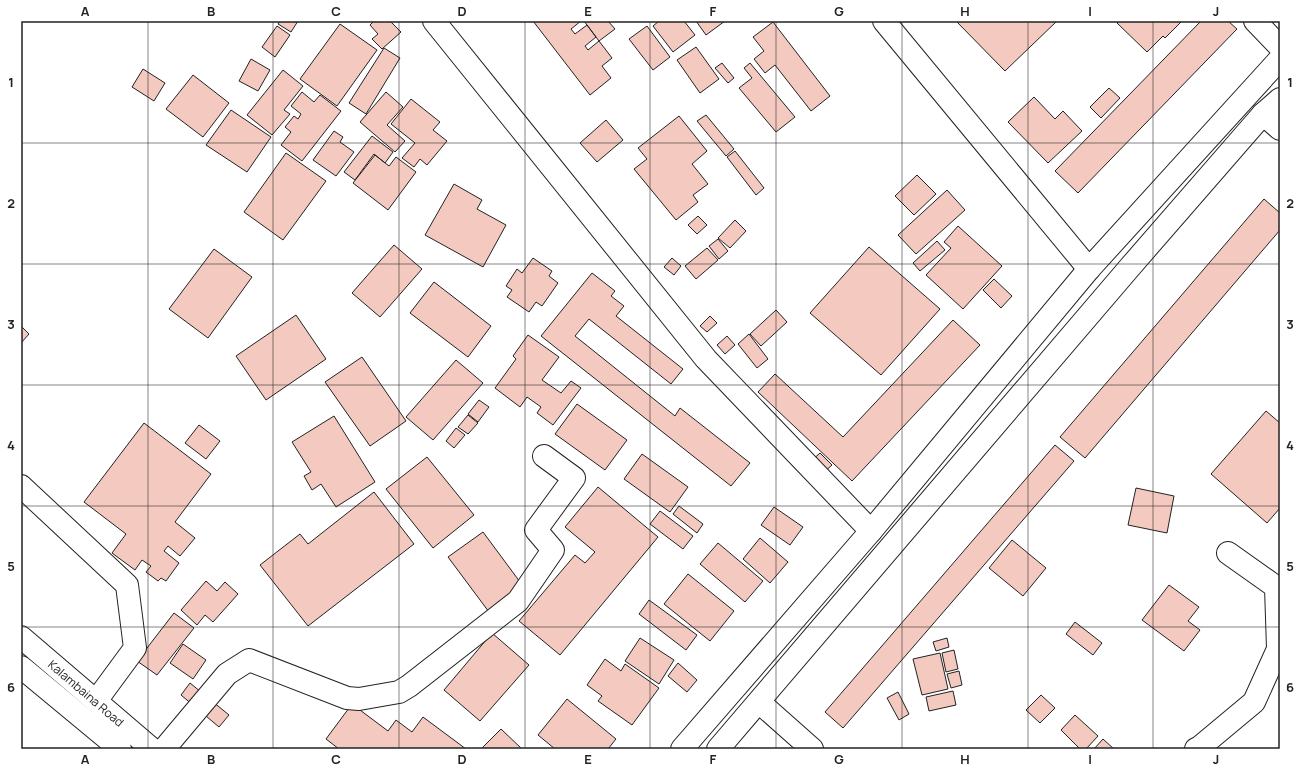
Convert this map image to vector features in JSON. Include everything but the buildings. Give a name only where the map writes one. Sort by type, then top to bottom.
[{"type":"main road","points":[[434,21],[706,359],[871,530]]},
{"type":"main road","points":[[884,21],[1089,269]]},
{"type":"main road","points":[[1255,21],[1280,47]]},
{"type":"main road","points":[[682,749],[871,530],[1089,269],[1280,59]]},
{"type":"main road","points":[[718,749],[1119,279],[1262,114],[1280,99]]},
{"type":"main road","points":[[1262,114],[1280,129]]},
{"type":"main road","points":[[164,749],[227,674],[249,660],[347,698],[359,699],[400,692],[418,679],[490,621],[518,601],[553,550],[536,530],[574,478],[544,456]]},
{"type":"main road","points":[[21,486],[127,585],[135,648],[96,701]]},
{"type":"main road","points":[[1196,749],[1200,748],[1254,702],[1278,649],[1279,633],[1276,588],[1228,553]]},
{"type":"main road","name":"Kalambaina Road","points":[[21,637],[152,749]]},
{"type":"main road","points":[[21,667],[120,749]]},
{"type":"main road","points":[[759,702],[812,749]]}]
